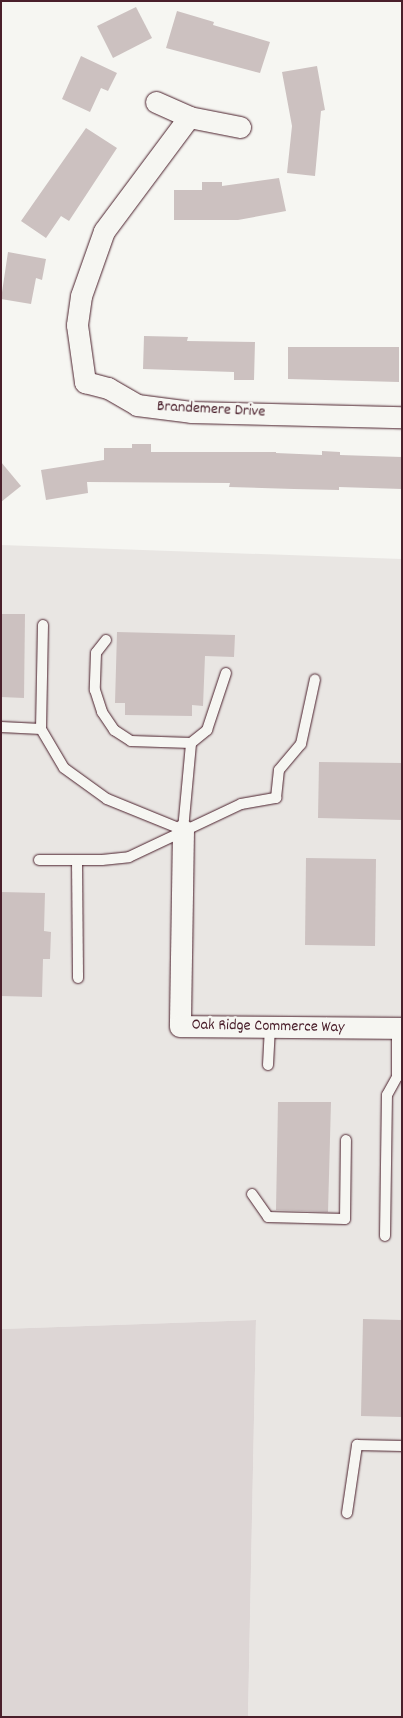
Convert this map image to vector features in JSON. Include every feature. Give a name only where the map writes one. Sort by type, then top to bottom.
[{"type":"street","points":[[156,102],[189,117],[240,127]]},
{"type":"street","name":"Brandemere Drive","points":[[189,117],[104,231],[81,296],[77,325],[85,382],[108,388],[138,405],[191,412],[402,417]]},
{"type":"street","name":"Oak Ridge Commerce Way","points":[[183,830],[180,1026],[399,1028]]},
{"type":"lane","points":[[43,625],[41,729],[64,768],[107,799],[183,830]]},
{"type":"lane","points":[[106,640],[96,653],[95,690],[102,712],[114,730],[131,741],[191,743],[207,730],[226,673]]},
{"type":"lane","points":[[39,860],[129,857],[241,804],[276,798],[279,770],[301,744],[315,679]]},
{"type":"lane","points":[[1,727],[41,729]]},
{"type":"lane","points":[[183,830],[191,743]]},
{"type":"lane","points":[[77,860],[78,978]]},
{"type":"lane","points":[[268,1065],[270,1027]]},
{"type":"lane","points":[[385,1236],[387,1095],[397,1077],[399,1028]]},
{"type":"lane","points":[[252,1194],[268,1217],[345,1219],[346,1140]]},
{"type":"lane","points":[[347,1513],[356,1445],[402,1446]]},
{"type":"shaded area","points":[[1,545],[402,559],[402,1717],[248,1717],[256,1320],[1,1329]]},
{"type":"shaded area","points":[[256,1320],[248,1717],[1,1717],[1,1329]]},
{"type":"building","points":[[136,7],[152,38],[113,58],[97,26]]},
{"type":"building","points":[[177,11],[214,22],[213,25],[270,42],[260,73],[166,48]]},
{"type":"building","points":[[81,56],[117,73],[108,91],[101,88],[90,112],[62,99]]},
{"type":"building","points":[[317,66],[325,110],[321,111],[315,176],[287,173],[292,126],[282,72]]},
{"type":"building","points":[[86,128],[117,148],[69,221],[61,216],[46,238],[21,221]]},
{"type":"building","points":[[279,178],[286,211],[238,220],[174,220],[174,190],[202,190],[202,182],[222,182],[222,186]]},
{"type":"building","points":[[8,252],[46,259],[42,280],[36,278],[31,304],[1,299]]},
{"type":"building","points":[[144,336],[188,337],[187,341],[255,342],[254,380],[234,380],[234,372],[143,369]]},
{"type":"building","points":[[288,347],[399,347],[399,382],[288,379]]},
{"type":"building","points":[[132,444],[151,444],[151,452],[276,452],[322,455],[322,451],[340,452],[340,455],[402,457],[402,489],[339,487],[339,490],[229,487],[230,483],[87,482],[88,493],[46,500],[41,470],[104,460],[104,448],[132,448]]},
{"type":"building","points":[[1,462],[21,486],[1,502]]},
{"type":"building","points":[[1,614],[25,614],[24,698],[1,697]]},
{"type":"building","points":[[117,632],[235,635],[234,657],[205,656],[203,706],[192,705],[192,716],[125,715],[125,703],[115,703]]},
{"type":"building","points":[[319,762],[402,763],[402,820],[318,818]]},
{"type":"building","points":[[306,858],[376,859],[375,946],[305,945]]},
{"type":"building","points":[[1,892],[45,893],[44,931],[51,932],[50,959],[43,959],[42,997],[1,996]]},
{"type":"building","points":[[278,1102],[331,1102],[328,1212],[276,1210]]},
{"type":"building","points":[[363,1319],[402,1320],[402,1417],[361,1416]]}]
